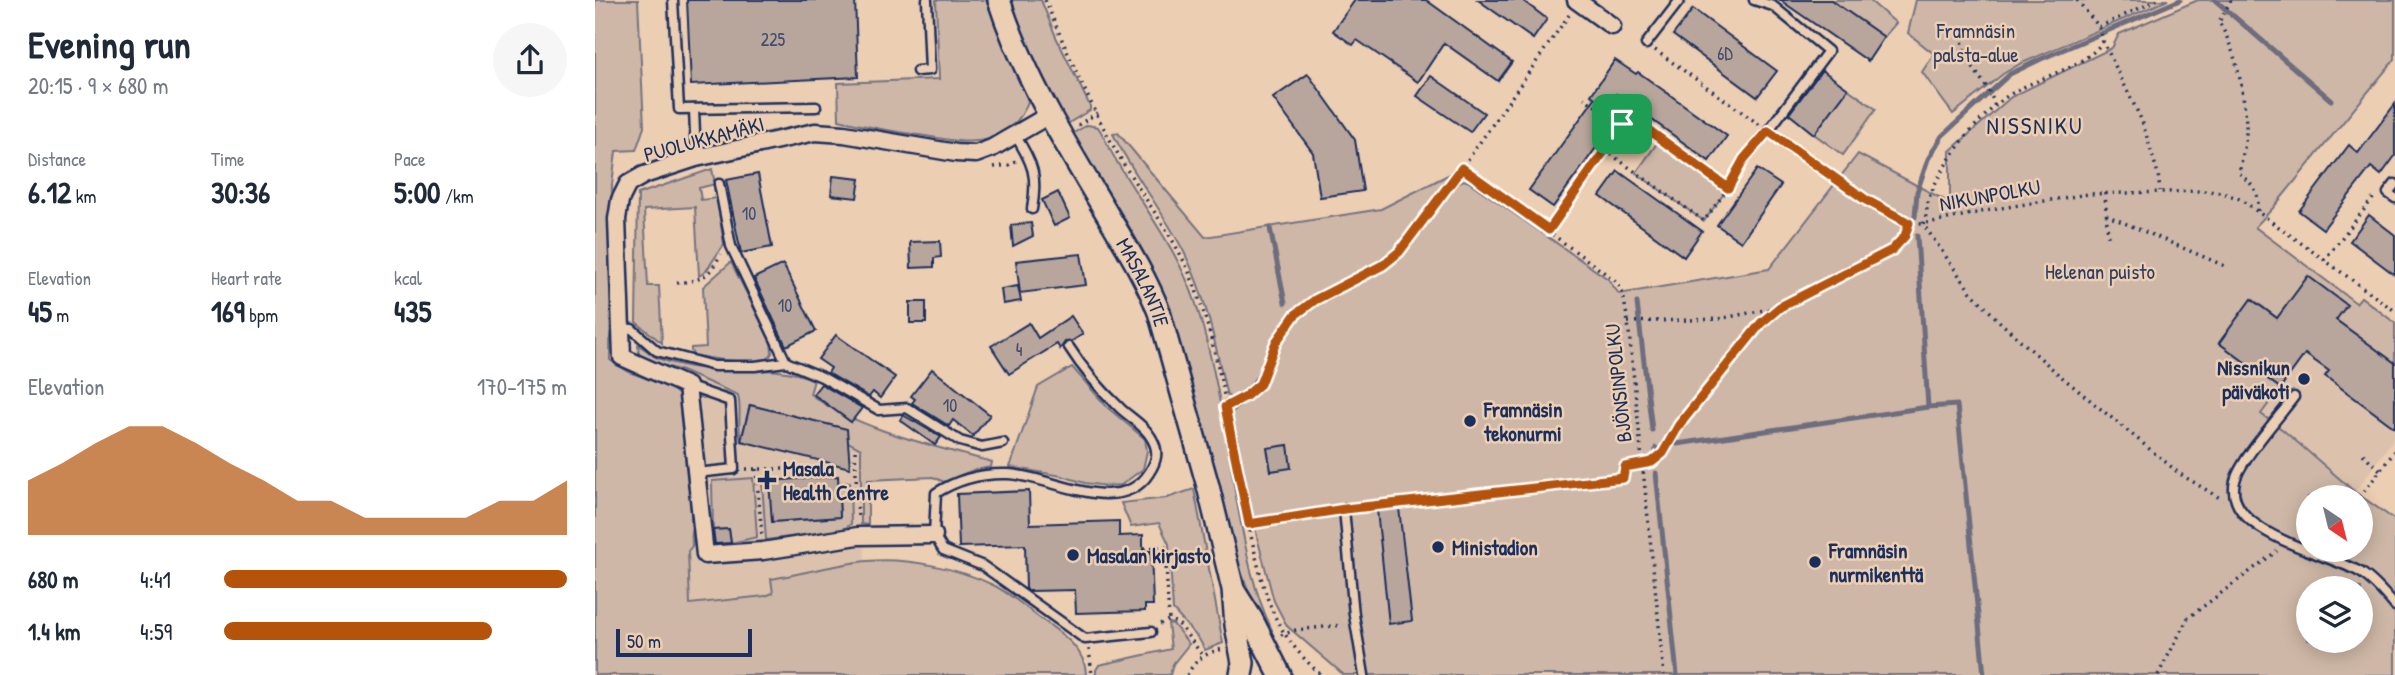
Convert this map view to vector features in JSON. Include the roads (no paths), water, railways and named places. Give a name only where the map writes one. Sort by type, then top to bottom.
[{"type":"street","name":"MASALANTIE","points":[[999,0],[1049,115],[1151,291],[1175,365],[1233,589],[1235,625],[1243,663],[1241,675]]},
{"type":"street","points":[[1577,1],[1612,26]]},
{"type":"street","name":"PUOLUKKAMÄKI","points":[[687,386],[622,358],[617,219],[620,200],[628,184],[696,158],[815,132],[976,154],[1049,115]]},
{"type":"street","points":[[687,386],[705,555],[763,551],[858,536],[934,535]]},
{"type":"street","name":"MASALANTIE","points":[[1233,589],[1280,675]]},
{"type":"street","points":[[1247,675],[1273,675]]},
{"type":"lane","points":[[673,0],[679,109],[816,107]]},
{"type":"lane","points":[[916,71],[930,70],[927,0]]},
{"type":"lane","points":[[1646,44],[1680,0]]},
{"type":"lane","points":[[1754,0],[1773,6],[1828,51],[1768,131]]},
{"type":"lane","points":[[694,109],[696,158]]},
{"type":"lane","points":[[1015,135],[1027,155],[1036,184],[1032,209]]},
{"type":"lane","points":[[719,184],[731,246],[786,362]]},
{"type":"lane","points":[[2392,195],[2395,184]]},
{"type":"lane","points":[[621,328],[632,330],[657,351],[714,366],[755,366],[786,362],[822,377],[879,410],[907,408],[960,441],[982,447],[1003,443]]},
{"type":"lane","points":[[1069,347],[1085,373],[1150,435],[1157,450],[1155,464],[1147,477],[1136,486],[1108,495],[1008,474],[969,477],[936,493],[934,535],[943,550],[983,566],[1085,639],[1151,632]]},
{"type":"lane","points":[[687,386],[730,401],[734,468],[697,472]]},
{"type":"lane","points":[[2294,397],[2249,456],[2235,481],[2240,511],[2271,535],[2361,573],[2395,606]]},
{"type":"lane","points":[[1345,509],[1354,615],[1364,675]]},
{"type":"waterway","points":[[1915,217],[1917,192],[1928,159],[1942,136],[2010,74],[2180,0]]},
{"type":"waterway","points":[[2215,0],[2331,100]]},
{"type":"waterway","points":[[1270,228],[1285,303]]},
{"type":"waterway","points":[[1917,236],[1928,407],[1957,405],[1984,675]]},
{"type":"waterway","points":[[1637,303],[1652,430]]},
{"type":"waterway","points":[[1677,444],[1928,407]]},
{"type":"waterway","points":[[1655,458],[1656,448]]},
{"type":"waterway","points":[[1656,473],[1677,675]]},
{"type":"place","name":"Nissnikun päiväkoti","points":[[2304,379]]},
{"type":"place","name":"Framnäsin tekonurmi","points":[[1470,421]]},
{"type":"place","name":"Masala Health Centre","points":[[767,480]]},
{"type":"place","name":"Ministadion","points":[[1438,547]]},
{"type":"place","name":"Masalan kirjasto","points":[[1073,555]]},
{"type":"place","name":"Framnäsin nurmikenttä","points":[[1815,562]]},
{"type":"district","name":"NISSNIKU","points":[[2035,125]]},
{"type":"park label","name":"Framnäsin palsta-alue","points":[[1976,42]]},
{"type":"park label","name":"Helenan puisto","points":[[2100,271]]}]
